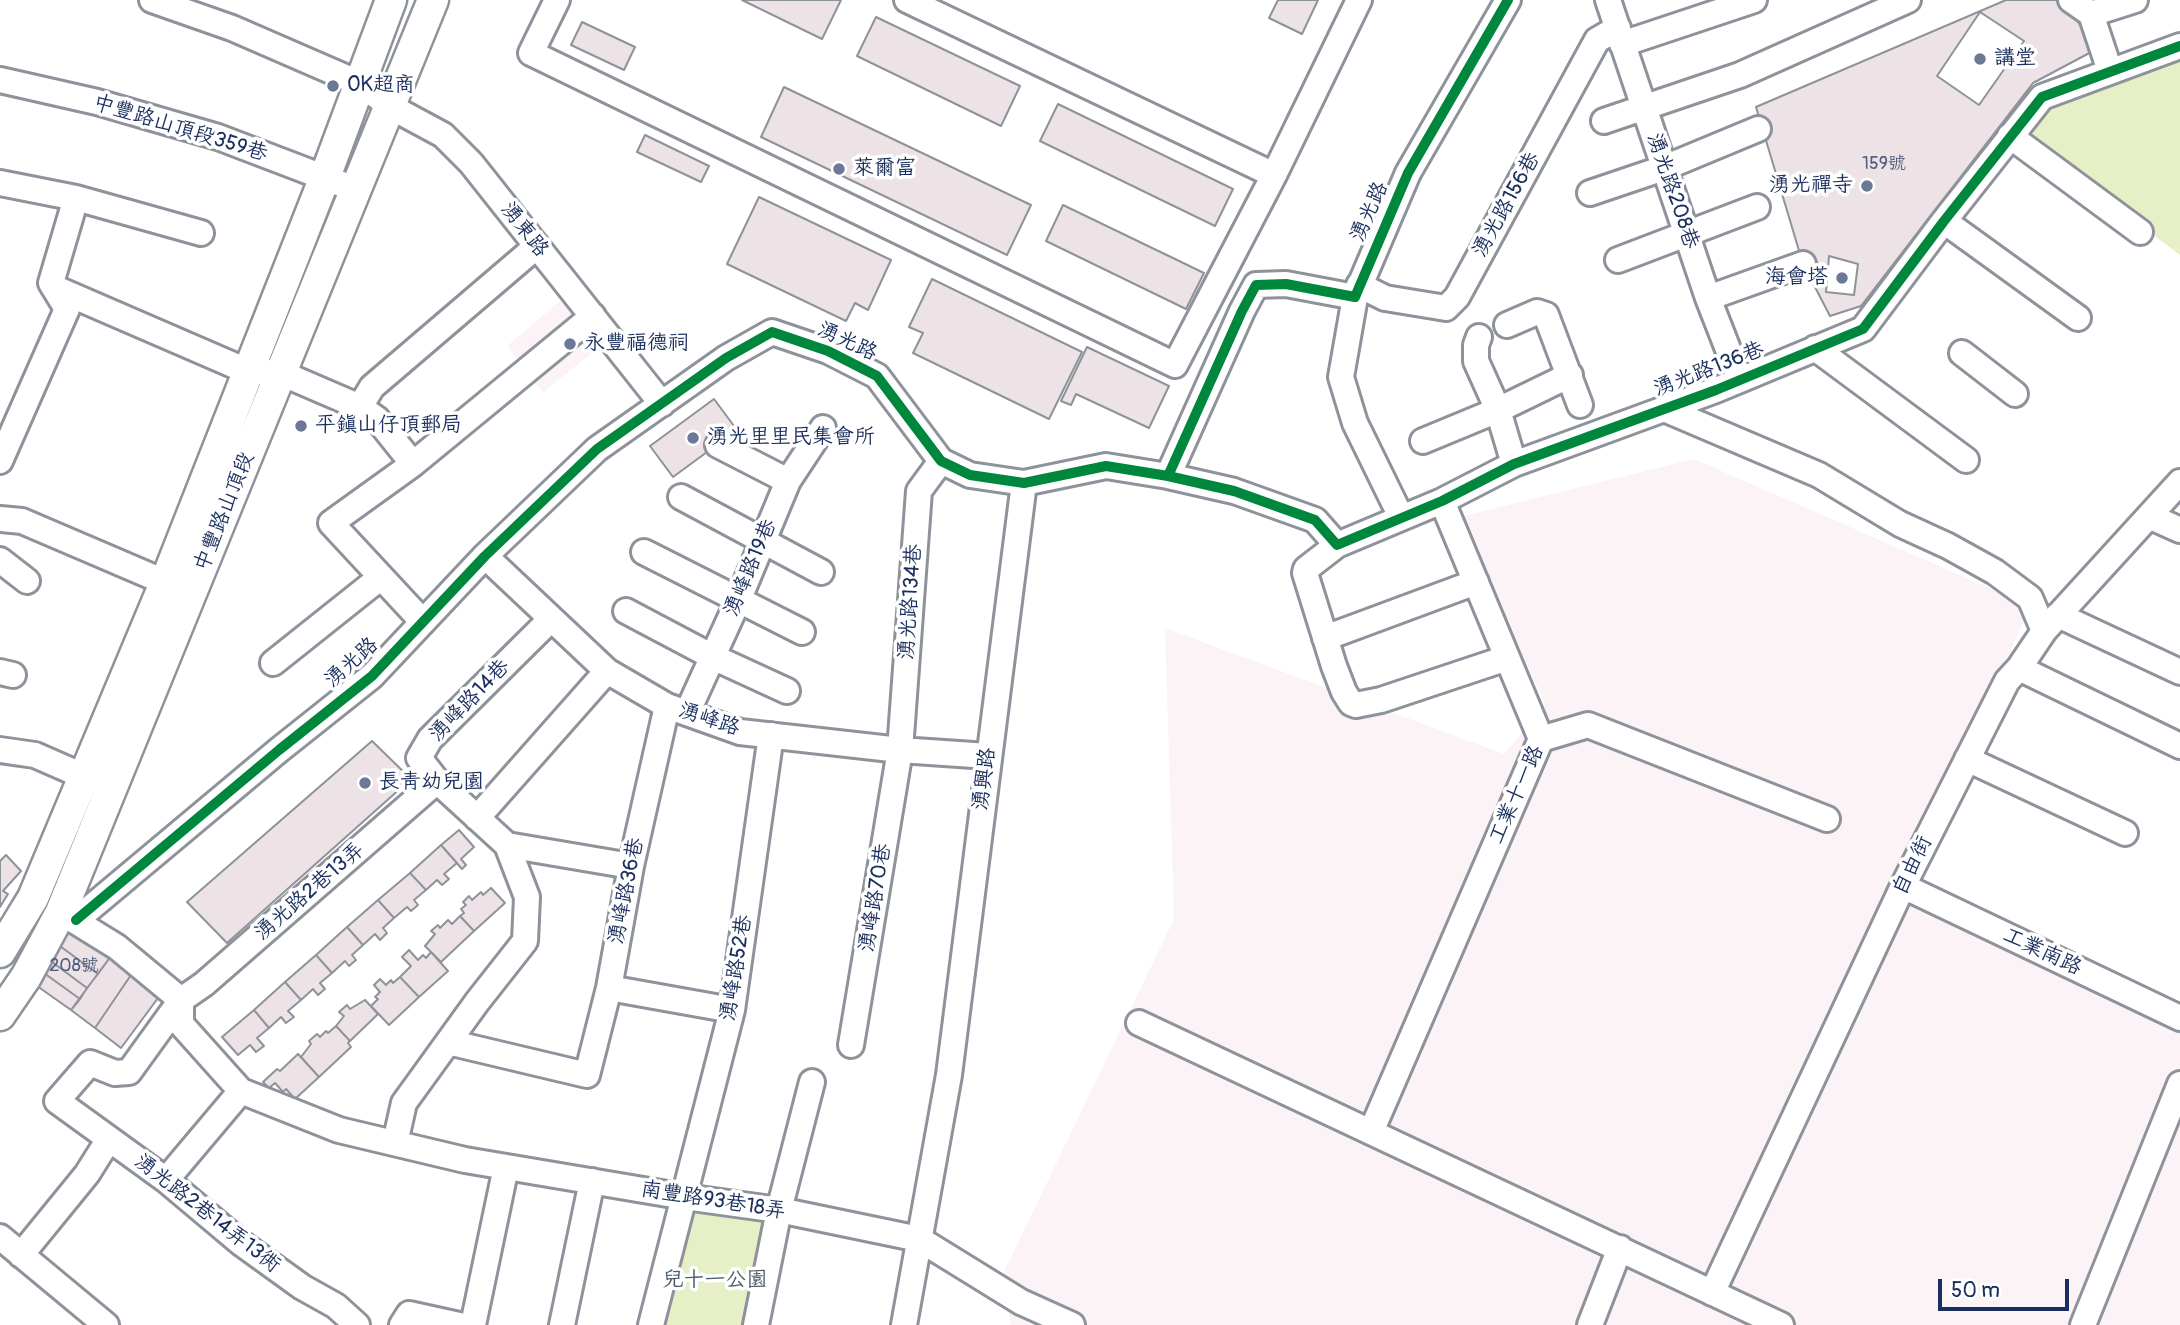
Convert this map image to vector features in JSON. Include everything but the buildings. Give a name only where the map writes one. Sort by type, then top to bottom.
[{"type":"main road","name":"中豐路山頂段","points":[[0,1015],[69,916],[247,370],[325,177],[391,0]]},
{"type":"main road","name":"中豐路山頂段","points":[[0,952],[33,898],[85,776],[281,373],[433,0]]},
{"type":"street","name":"湧東路","points":[[152,0],[232,28],[361,84],[391,107],[443,135],[471,163],[662,404]]},
{"type":"street","points":[[557,0],[531,53],[1175,365],[1274,175],[1359,0]]},
{"type":"street","points":[[907,0],[1274,175]]},
{"type":"street","name":"湧光路","points":[[1401,517],[1355,423],[1341,377],[1357,291],[1408,173],[1508,0]]},
{"type":"street","name":"湧光路208巷","points":[[1608,0],[1708,298],[1740,380]]},
{"type":"street","points":[[1620,36],[1718,13],[1754,0]]},
{"type":"street","points":[[2110,71],[2081,7],[2135,0]]},
{"type":"street","points":[[1604,121],[1740,75],[1892,3]]},
{"type":"street","name":"湧光路156巷","points":[[1357,291],[1446,308],[1457,298],[1597,40],[1620,36]]},
{"type":"street","name":"湧光路136巷","points":[[1325,638],[1305,573],[1306,569],[1337,545],[1442,501],[1514,464],[1740,380],[1863,329],[1944,220],[2042,97],[2180,46]]},
{"type":"street","name":"中豐路山頂段359巷","points":[[0,80],[97,102],[218,137],[357,190]]},
{"type":"street","points":[[1590,193],[1664,168],[1758,129]]},
{"type":"street","points":[[2010,136],[2140,232]]},
{"type":"street","points":[[0,183],[76,198],[201,233]]},
{"type":"street","points":[[0,461],[68,309],[51,283],[76,198]]},
{"type":"street","points":[[1618,260],[1757,207]]},
{"type":"street","points":[[1944,220],[2078,317]]},
{"type":"street","points":[[360,407],[372,387],[537,246]]},
{"type":"street","points":[[1708,298],[1802,264]]},
{"type":"street","points":[[1337,545],[1315,520],[1234,491],[1168,476],[1256,285],[1286,284],[1357,291]]},
{"type":"street","points":[[55,288],[247,370],[281,373],[360,407],[377,419],[413,464]]},
{"type":"street","points":[[1507,325],[1537,312],[1546,315],[1580,405]]},
{"type":"street","points":[[423,622],[331,523],[413,464],[593,316]]},
{"type":"street","name":"湧光路","points":[[69,916],[372,676],[485,556],[597,449],[726,358],[772,331],[828,351],[877,376],[941,461],[970,475],[1024,483],[1105,466],[1168,476]]},
{"type":"street","points":[[1479,337],[1476,361],[1498,410],[1514,464]]},
{"type":"street","points":[[1815,348],[1966,460]]},
{"type":"street","points":[[1962,353],[2015,394]]},
{"type":"street","points":[[1423,441],[1498,410],[1570,375]]},
{"type":"street","points":[[1664,409],[1819,475],[1900,524],[1948,546],[1995,572],[2030,598],[2051,623],[2180,672]]},
{"type":"street","name":"湧峰路19巷","points":[[677,710],[713,657],[788,481],[823,428]]},
{"type":"street","points":[[718,445],[788,481]]},
{"type":"street","name":"湧光路134巷","points":[[900,750],[919,491],[941,461]]},
{"type":"street","name":"自由街","points":[[1712,1293],[1903,886],[2007,681],[2051,623],[2180,482]]},
{"type":"street","name":"湧興路","points":[[904,1325],[949,1075],[1024,483]]},
{"type":"street","points":[[681,497],[821,572]]},
{"type":"street","points":[[1442,501],[1541,739]]},
{"type":"street","points":[[4,515],[178,588]]},
{"type":"street","points":[[2149,516],[2180,530]]},
{"type":"street","points":[[644,552],[802,632]]},
{"type":"street","name":"湧峰路","points":[[485,556],[607,671],[677,710],[740,732],[988,757]]},
{"type":"street","points":[[0,560],[27,581]]},
{"type":"street","points":[[273,663],[381,577]]},
{"type":"street","points":[[1476,582],[1325,638],[1344,692],[1351,703],[1356,705],[1381,700],[1507,658]]},
{"type":"street","points":[[626,611],[713,657],[787,691]]},
{"type":"street","name":"湧峰路14巷","points":[[507,845],[437,781],[419,758],[430,740],[551,620]]},
{"type":"street","points":[[2019,668],[2180,746]]},
{"type":"street","points":[[477,818],[607,671]]},
{"type":"street","name":"湧峰路36巷","points":[[448,1042],[587,1075],[608,988],[631,866],[677,710]]},
{"type":"street","name":"工業十一路","points":[[1371,1132],[1541,739],[1588,724],[1827,819]]},
{"type":"street","name":"湧峰路52巷","points":[[651,1325],[732,1010],[771,735]]},
{"type":"street","points":[[0,750],[35,755],[112,789]]},
{"type":"street","name":"湧峰路70巷","points":[[851,1045],[900,750]]},
{"type":"street","points":[[1967,759],[2124,833]]},
{"type":"street","name":"湧光路2巷13弄","points":[[57,1101],[90,1063],[115,1073],[129,1072],[181,1000],[204,985],[437,781]]},
{"type":"street","points":[[507,845],[631,866]]},
{"type":"street","points":[[395,1143],[404,1103],[525,941],[527,897],[507,845]]},
{"type":"street","name":"工業南路","points":[[1903,886],[2180,1018]]},
{"type":"street","points":[[33,898],[69,916],[117,947],[181,1000],[181,1024],[241,1091],[166,1180]]},
{"type":"street","points":[[608,988],[732,1010]]},
{"type":"street","points":[[1139,1023],[1781,1325]]},
{"type":"street","points":[[756,1325],[779,1210],[812,1082]]},
{"type":"street","points":[[2083,1325],[2180,1084]]},
{"type":"street","name":"南豐路93巷18弄","points":[[241,1091],[339,1130],[395,1143],[506,1167],[779,1210],[919,1239],[1021,1302],[1072,1325]]},
{"type":"street","name":"湧光路2巷14弄13衖","points":[[57,1101],[166,1180],[241,1243],[302,1287],[337,1306],[357,1325]]},
{"type":"street","points":[[21,1255],[87,1174],[109,1139]]},
{"type":"street","points":[[473,1325],[506,1167]]},
{"type":"street","points":[[562,1325],[592,1181]]},
{"type":"street","points":[[0,1237],[106,1325]]},
{"type":"street","points":[[1590,1325],[1620,1248]]},
{"type":"street","points":[[402,1325],[409,1314],[459,1325]]},
{"type":"shaded area","points":[[568,294],[605,342],[543,393],[507,346]]},
{"type":"shaded area","points":[[1694,459],[2031,606],[1905,881],[2180,1031],[2180,1325],[1011,1325],[1001,1278],[1174,919],[1165,628],[1504,754],[1545,704],[1459,517]]},
{"type":"green space","points":[[2180,58],[2180,255],[2021,135],[2045,103]]},
{"type":"green space","name":"兒十一公園","points":[[693,1206],[769,1219],[747,1325],[662,1325]]},
{"type":"cycle path","points":[[76,920],[372,676],[485,556],[597,449],[726,358],[772,332],[828,351],[877,376],[941,461],[970,475],[1024,483],[1106,466],[1168,476],[1256,285],[1286,284],[1355,297],[1408,173],[1508,0]]},
{"type":"cycle path","points":[[1168,476],[1234,491],[1315,520],[1337,545],[1442,501],[1514,464],[1716,390],[1863,329],[2042,97],[2180,46]]},
{"type":"place","name":"講堂","points":[[1980,59]]},
{"type":"place","name":"OK超商","points":[[333,86]]},
{"type":"place","name":"萊爾富","points":[[839,169]]},
{"type":"place","name":"湧光禪寺","points":[[1867,186]]},
{"type":"place","name":"海會塔","points":[[1842,278]]},
{"type":"place","name":"永豐福德祠","points":[[570,344]]},
{"type":"place","name":"平鎮山仔頂郵局","points":[[301,426]]},
{"type":"place","name":"湧光里里民集會所","points":[[693,438]]},
{"type":"place","name":"長青幼兒園","points":[[365,783]]}]
